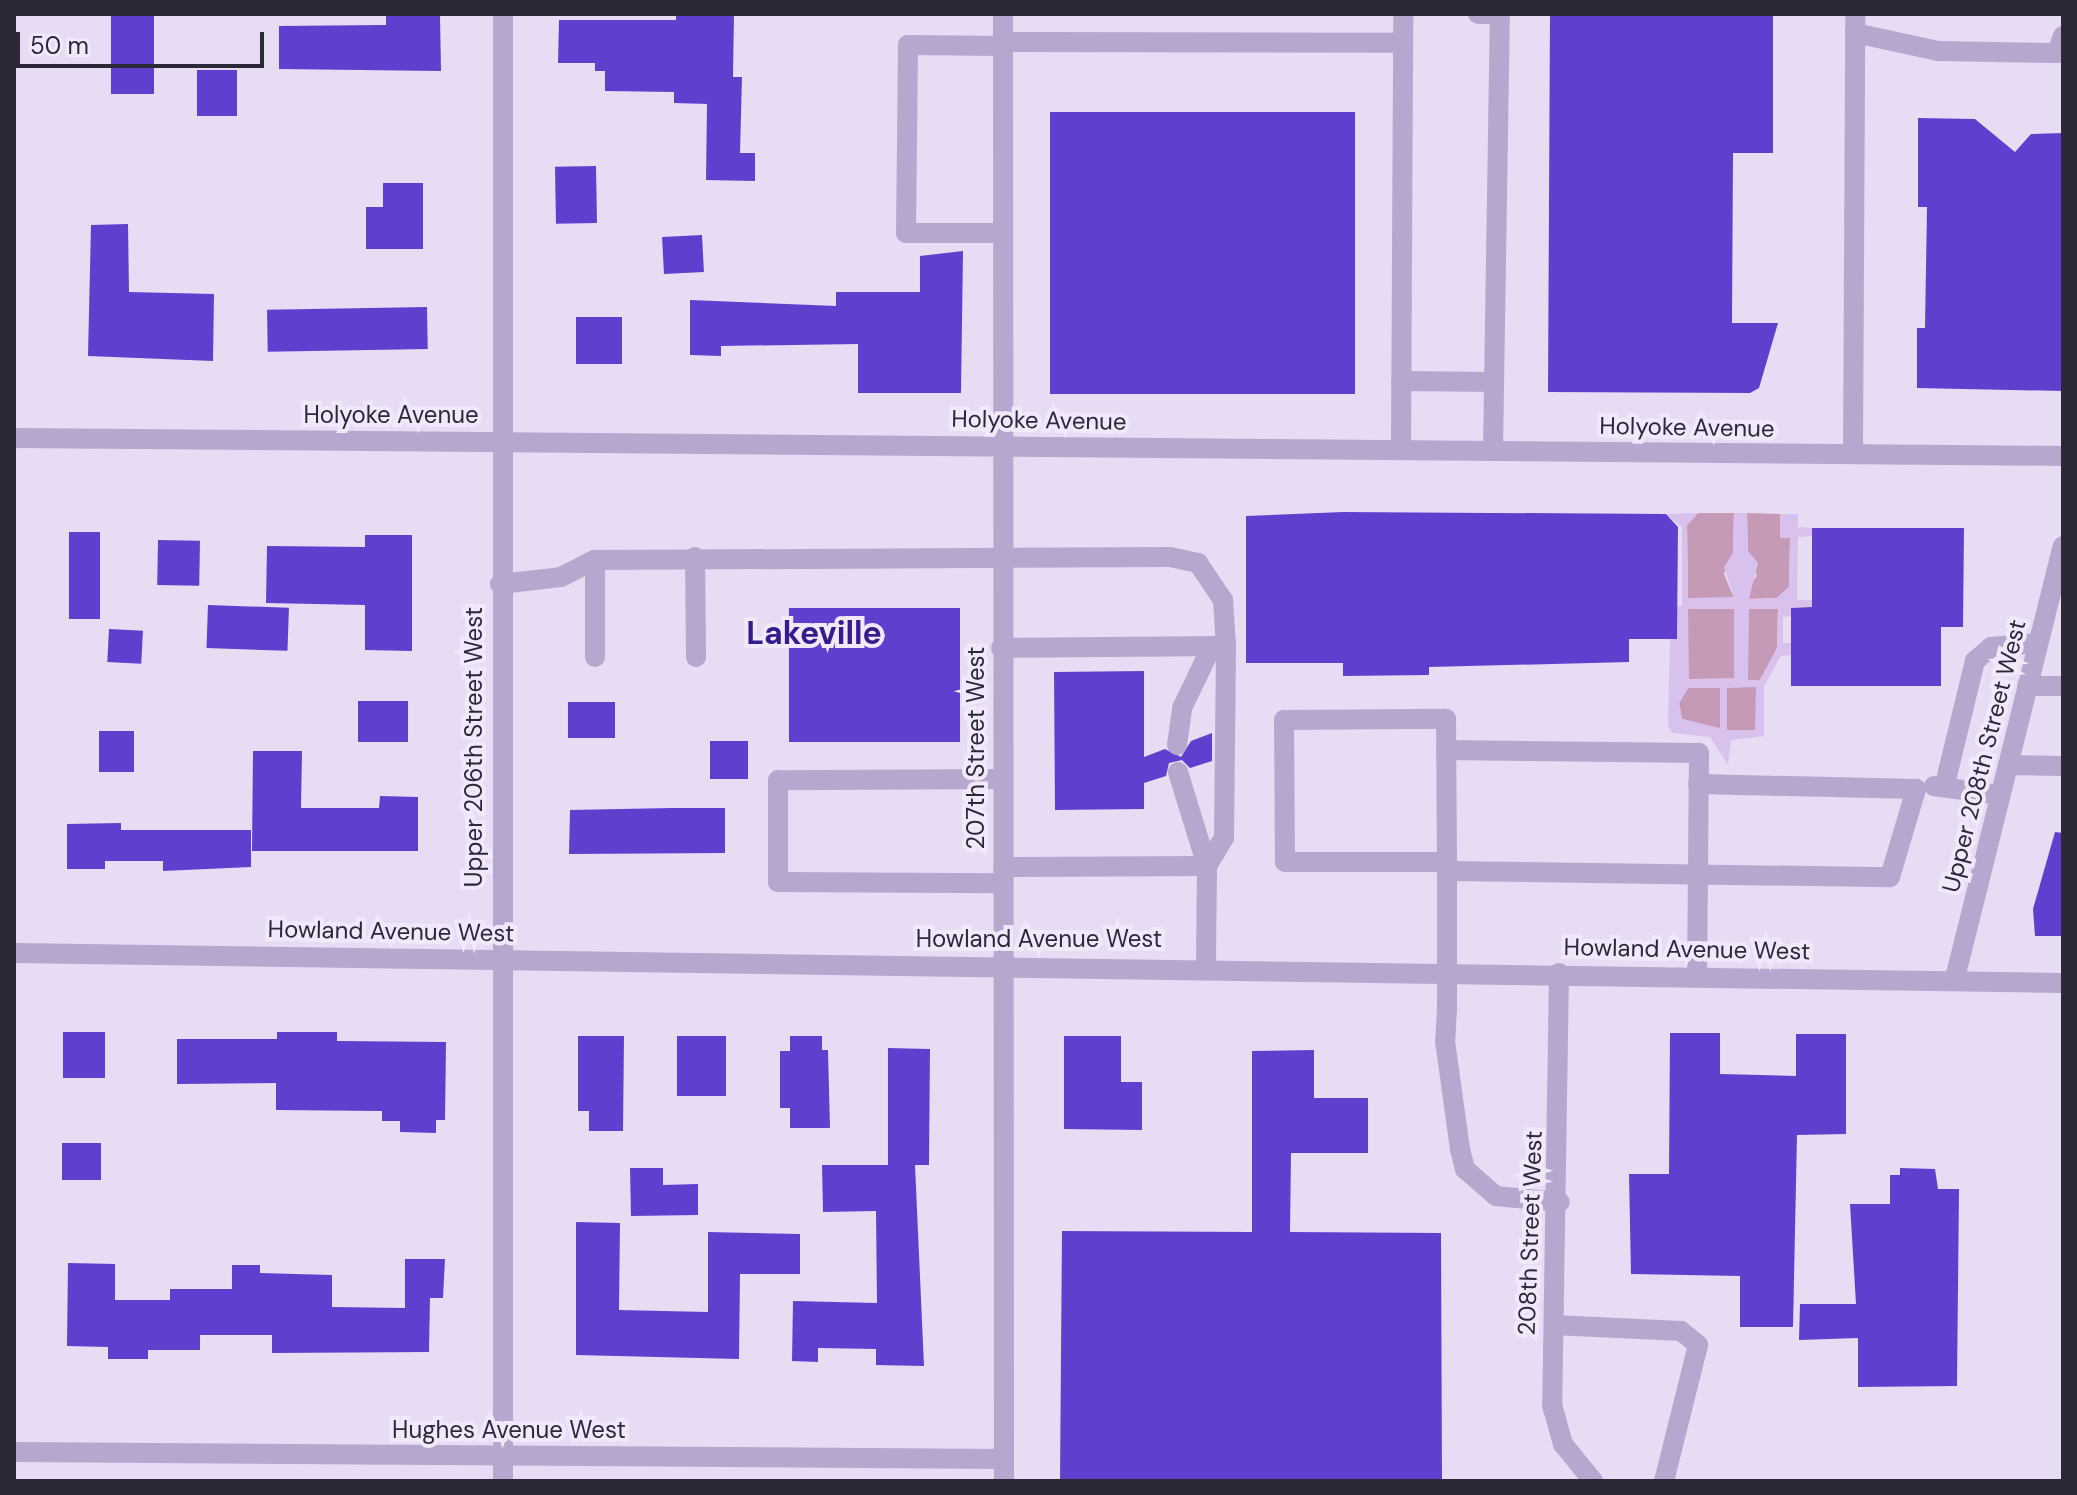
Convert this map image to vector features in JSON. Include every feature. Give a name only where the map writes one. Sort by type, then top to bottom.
[{"type":"street","name":"Upper 206th Street West","points":[[503,14],[500,584],[503,1481]]},
{"type":"street","name":"207th Street West","points":[[1003,14],[1000,558],[1004,1481]]},
{"type":"street","points":[[1401,449],[1403,14]]},
{"type":"street","points":[[1478,14],[1500,14],[1493,451]]},
{"type":"street","points":[[1853,454],[1855,24],[1938,51],[2057,53],[2063,36]]},
{"type":"street","points":[[1003,233],[906,233],[908,45],[1402,43]]},
{"type":"street","points":[[1401,381],[1494,382]]},
{"type":"street","name":"Holyoke Avenue","points":[[14,438],[2063,456]]},
{"type":"street","name":"Upper 208th Street West","points":[[1955,978],[2063,546]]},
{"type":"street","points":[[500,584],[561,577],[595,560],[695,557],[1188,558],[1215,582],[1219,646],[1224,838],[1207,866]]},
{"type":"street","points":[[695,557],[696,657]]},
{"type":"street","points":[[595,560],[595,657]]},
{"type":"street","points":[[1945,784],[1975,661],[1991,647],[2038,643]]},
{"type":"street","points":[[1001,648],[1219,646]]},
{"type":"street","points":[[1177,745],[1185,699],[1219,646]]},
{"type":"street","points":[[2027,686],[2063,686]]},
{"type":"street","points":[[1560,1202],[1496,1196],[1465,1169],[1447,1068],[1446,971],[1447,867],[1446,719],[1284,720],[1285,862],[1447,867],[1698,874],[1890,877],[1916,789]]},
{"type":"street","points":[[1446,750],[1699,753],[1697,974]]},
{"type":"street","points":[[2008,765],[2063,766]]},
{"type":"street","points":[[1178,772],[1207,866],[1206,966]]},
{"type":"street","points":[[1003,779],[778,780],[778,882],[1207,866]]},
{"type":"street","points":[[1698,784],[1916,789],[1945,784],[2000,795]]},
{"type":"street","name":"Howland Avenue West","points":[[14,953],[1206,966],[1955,978],[2063,983]]},
{"type":"street","name":"208th Street West","points":[[1559,973],[1560,1202],[1554,1325],[1557,1427],[1574,1463],[1593,1481]]},
{"type":"street","points":[[1554,1325],[1681,1331],[1698,1345],[1664,1481]]},
{"type":"street","name":"Hughes Avenue West","points":[[14,1452],[1004,1459]]},
{"type":"shaded area","points":[[1698,513],[1734,513],[1733,553],[1724,574],[1734,598],[1688,598],[1687,525]]},
{"type":"shaded area","points":[[1698,513],[1687,525],[1688,598],[1734,597],[1724,567],[1733,553],[1734,513],[1747,513],[1748,551],[1758,563],[1749,599],[1777,598],[1789,587],[1790,538],[1780,538],[1780,514],[1798,514],[1798,527],[1812,528],[1812,536],[1798,537],[1797,600],[1812,600],[1812,607],[1791,608],[1791,616],[1783,617],[1783,643],[1791,643],[1791,655],[1781,656],[1764,686],[1764,736],[1731,740],[1728,765],[1710,737],[1672,733],[1668,725],[1670,639],[1677,638],[1677,606],[1682,606],[1682,527],[1666,514]],"holes":[[[1688,609],[1734,609],[1734,678],[1689,679]],[[1749,609],[1778,609],[1777,648],[1760,680],[1748,680]],[[1756,687],[1755,730],[1727,730],[1727,688]],[[1688,688],[1720,688],[1720,728],[1682,719],[1679,703]]]},
{"type":"shaded area","points":[[1747,513],[1780,514],[1781,538],[1790,538],[1789,587],[1777,598],[1748,599],[1748,586],[1757,576],[1748,551]]},
{"type":"shaded area","points":[[1688,609],[1734,609],[1734,679],[1688,679]]},
{"type":"shaded area","points":[[1748,609],[1778,609],[1777,648],[1760,680],[1748,680]]},
{"type":"shaded area","points":[[1727,686],[1756,686],[1756,731],[1727,731]]},
{"type":"shaded area","points":[[1688,688],[1720,688],[1720,729],[1682,719],[1679,703]]},
{"type":"building","points":[[386,14],[440,16],[441,71],[279,69],[279,26],[386,25]]},
{"type":"building","points":[[676,14],[734,14],[733,77],[742,77],[740,153],[755,153],[755,181],[706,180],[707,104],[674,103],[674,92],[605,91],[605,71],[595,71],[595,63],[558,63],[559,20],[676,20]]},
{"type":"building","points":[[1550,14],[1773,14],[1773,153],[1733,153],[1732,323],[1778,323],[1759,388],[1750,393],[1548,392]]},
{"type":"building","points":[[111,16],[154,16],[154,94],[111,94]]},
{"type":"building","points":[[197,70],[237,70],[237,116],[197,116]]},
{"type":"building","points":[[1050,112],[1355,112],[1355,394],[1050,394]]},
{"type":"building","points":[[1918,118],[1975,119],[2015,152],[2031,134],[2063,133],[2063,391],[1917,388],[1917,328],[1925,328],[1927,207],[1918,207]]},
{"type":"building","points":[[596,166],[597,223],[556,224],[555,167]]},
{"type":"building","points":[[383,183],[423,183],[423,249],[366,249],[366,207],[383,207]]},
{"type":"building","points":[[128,224],[129,292],[214,294],[213,361],[88,356],[91,225]]},
{"type":"building","points":[[702,235],[704,272],[664,274],[662,237]]},
{"type":"building","points":[[963,251],[961,393],[858,393],[858,344],[721,346],[721,356],[690,355],[690,300],[836,306],[836,292],[920,292],[920,256]]},
{"type":"building","points":[[427,307],[428,349],[268,352],[267,310]]},
{"type":"building","points":[[576,317],[622,317],[622,364],[576,364]]},
{"type":"building","points":[[1343,512],[1666,514],[1678,527],[1677,639],[1629,639],[1629,662],[1429,667],[1429,675],[1343,676],[1343,663],[1246,663],[1246,516]]},
{"type":"building","points":[[1812,528],[1964,528],[1963,627],[1941,627],[1941,686],[1791,686],[1791,608],[1812,607]]},
{"type":"building","points":[[69,532],[100,532],[100,619],[69,619]]},
{"type":"building","points":[[365,535],[412,535],[412,651],[365,650],[365,605],[266,603],[267,546],[365,547]]},
{"type":"building","points":[[158,540],[200,541],[199,586],[157,585]]},
{"type":"building","points":[[208,605],[289,608],[287,651],[206,648]]},
{"type":"building","points":[[789,608],[960,608],[960,742],[789,742]]},
{"type":"building","points":[[109,629],[143,631],[141,664],[107,662]]},
{"type":"building","points":[[1144,671],[1144,757],[1165,749],[1181,757],[1191,741],[1212,733],[1212,761],[1190,768],[1182,760],[1169,763],[1166,776],[1144,783],[1144,809],[1055,810],[1054,672]]},
{"type":"building","points":[[358,701],[408,701],[408,742],[358,742]]},
{"type":"building","points":[[568,702],[615,702],[615,738],[568,738]]},
{"type":"building","points":[[99,731],[134,731],[134,772],[99,772]]},
{"type":"building","points":[[710,741],[748,741],[748,779],[710,779]]},
{"type":"building","points":[[253,751],[302,751],[301,808],[379,808],[380,796],[418,797],[418,851],[252,851]]},
{"type":"building","points":[[725,808],[725,853],[569,854],[570,810]]},
{"type":"building","points":[[121,823],[121,830],[251,830],[251,867],[163,871],[163,861],[105,861],[105,869],[67,869],[67,824]]},
{"type":"building","points":[[2055,832],[2063,833],[2063,936],[2035,936],[2033,909]]},
{"type":"building","points":[[63,1032],[105,1032],[105,1078],[63,1078]]},
{"type":"building","points":[[277,1032],[337,1032],[337,1041],[446,1042],[445,1120],[436,1120],[436,1133],[400,1132],[400,1121],[382,1121],[382,1111],[276,1110],[276,1083],[177,1084],[177,1039],[277,1039]]},
{"type":"building","points":[[1670,1033],[1720,1033],[1720,1074],[1796,1076],[1796,1034],[1846,1034],[1846,1134],[1797,1135],[1793,1327],[1740,1327],[1740,1276],[1631,1274],[1629,1174],[1669,1174]]},
{"type":"building","points":[[578,1036],[624,1036],[623,1131],[589,1131],[589,1111],[578,1111]]},
{"type":"building","points":[[677,1036],[726,1036],[726,1096],[677,1096]]},
{"type":"building","points":[[790,1036],[822,1036],[822,1050],[828,1050],[830,1128],[790,1128],[790,1108],[780,1108],[780,1051],[790,1051]]},
{"type":"building","points":[[1064,1036],[1121,1036],[1121,1082],[1142,1082],[1142,1130],[1064,1129]]},
{"type":"building","points":[[888,1048],[930,1049],[929,1165],[915,1165],[924,1366],[876,1365],[876,1349],[818,1348],[818,1362],[792,1361],[793,1301],[877,1303],[876,1211],[823,1212],[822,1165],[888,1165]]},
{"type":"building","points":[[1314,1050],[1314,1098],[1368,1098],[1368,1153],[1291,1153],[1290,1232],[1441,1233],[1442,1481],[1060,1481],[1062,1231],[1252,1232],[1252,1051]]},
{"type":"building","points":[[62,1143],[101,1143],[101,1180],[62,1180]]},
{"type":"building","points":[[630,1168],[663,1168],[663,1185],[698,1184],[698,1215],[631,1216]]},
{"type":"building","points":[[1900,1168],[1935,1169],[1938,1189],[1959,1189],[1957,1386],[1858,1387],[1858,1338],[1799,1340],[1800,1304],[1856,1304],[1850,1204],[1890,1204],[1890,1175],[1900,1175]]},
{"type":"building","points":[[576,1222],[620,1223],[619,1310],[708,1312],[708,1232],[800,1234],[800,1274],[740,1274],[739,1359],[576,1355]]},
{"type":"building","points":[[405,1259],[445,1259],[443,1298],[430,1298],[429,1352],[272,1353],[272,1335],[200,1335],[200,1350],[148,1350],[148,1359],[108,1359],[108,1347],[67,1346],[68,1263],[115,1264],[115,1300],[170,1300],[170,1289],[232,1289],[232,1265],[260,1265],[260,1273],[332,1275],[332,1307],[405,1308]]},
{"type":"district","name":"Lakeville","points":[[814,633]]}]
